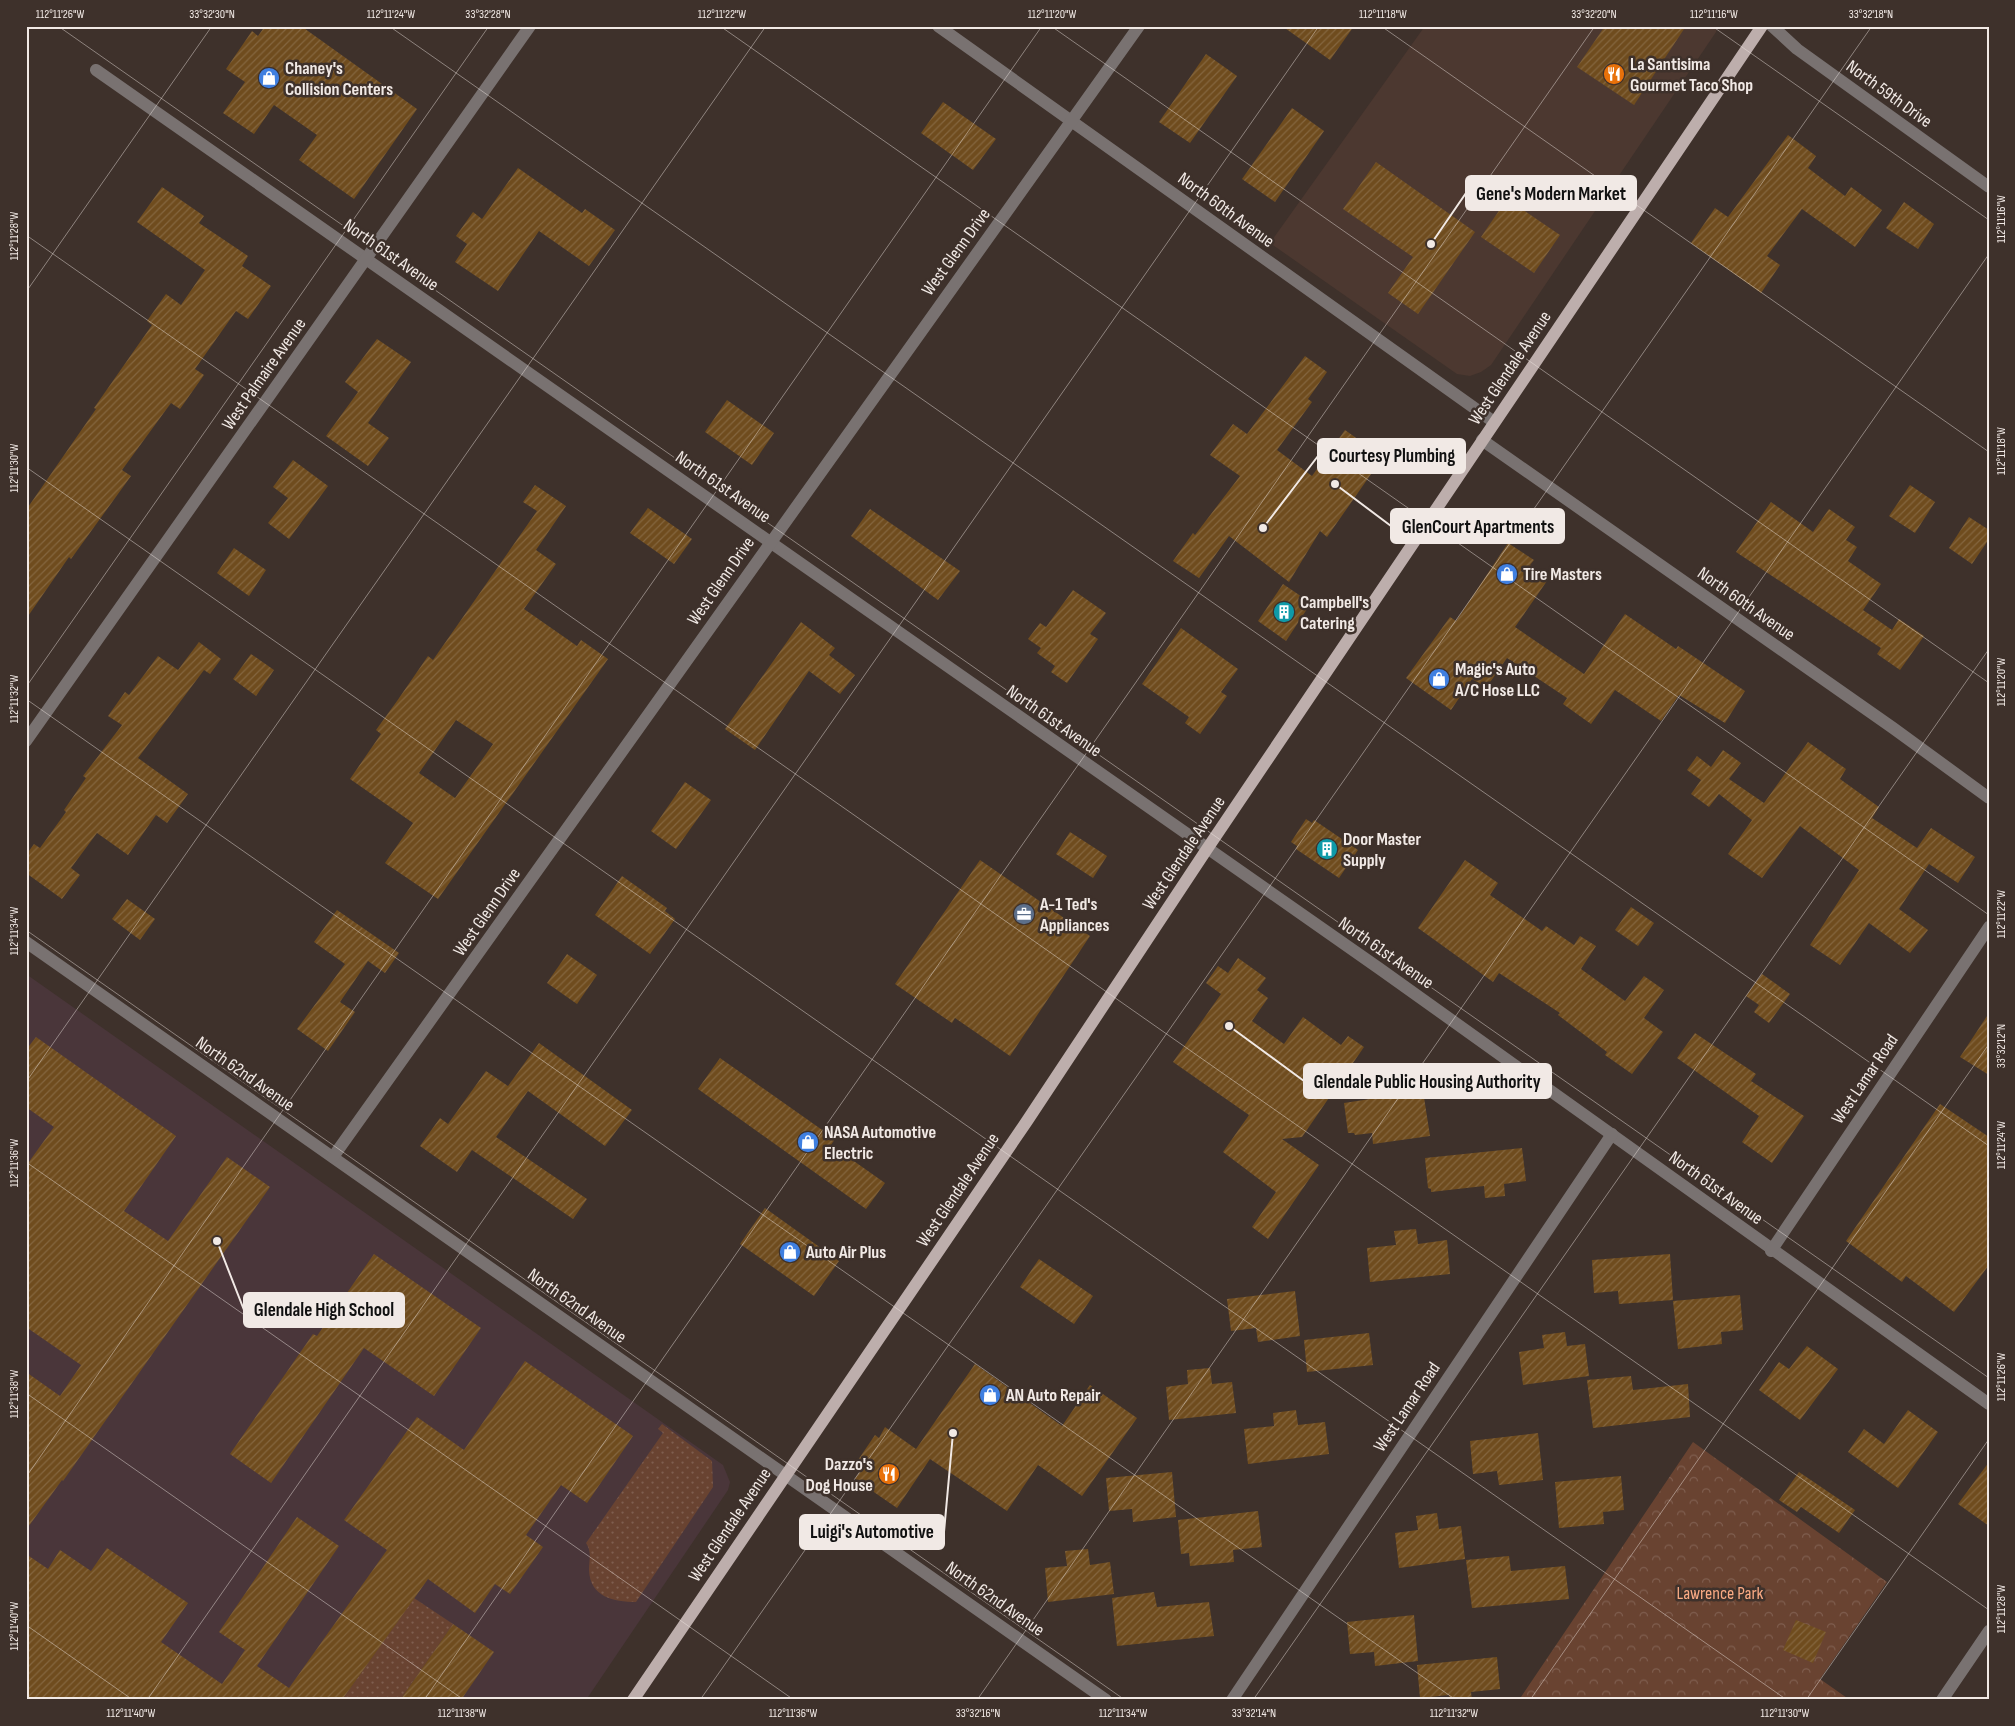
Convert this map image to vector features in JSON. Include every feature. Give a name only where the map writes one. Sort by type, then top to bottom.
[{"type":"main road","name":"West Glendale Avenue","points":[[633,1700],[1032,1113],[1207,849],[1762,26]]},
{"type":"street","name":"West Palmaire Avenue","points":[[26,741],[530,26]]},
{"type":"street","name":"North 60th Avenue","points":[[938,26],[1494,422]]},
{"type":"street","name":"West Glenn Drive","points":[[333,1157],[1138,26]]},
{"type":"street","name":"North 59th Drive","points":[[1772,26],[1808,58],[1989,187]]},
{"type":"street","name":"North 61st Avenue","points":[[96,70],[1612,1134],[1771,1251],[1989,1404]]},
{"type":"street","name":"North 60th Avenue","points":[[1482,440],[1989,798]]},
{"type":"street","name":"West Lamar Road","points":[[1771,1251],[1989,927]]},
{"type":"street","name":"North 62nd Avenue","points":[[26,942],[1106,1700]]},
{"type":"street","name":"West Lamar Road","points":[[1232,1700],[1612,1134]]},
{"type":"street","points":[[1942,1700],[1989,1631]]},
{"type":"shaded area","points":[[1425,26],[1717,26],[1716,32],[1491,365],[1481,372],[1470,376],[1457,374],[1270,243]]},
{"type":"shaded area","points":[[26,974],[723,1465],[730,1482],[728,1490],[586,1700],[26,1700]]},
{"type":"green space","points":[[662,1424],[712,1461],[713,1487],[636,1602],[612,1599],[599,1592],[590,1579],[590,1553],[586,1543],[663,1433],[658,1429]]},
{"type":"green space","name":"Lawrence Park","points":[[1693,1442],[1887,1582],[1820,1679],[1850,1700],[1519,1700]]},
{"type":"green space","points":[[414,1598],[453,1624],[400,1700],[342,1700]]},
{"type":"building","points":[[265,26],[301,26],[417,109],[354,199],[299,160],[317,135],[274,105],[254,134],[223,113],[245,82],[226,69],[252,31],[258,36]]},
{"type":"building","points":[[1282,26],[1354,26],[1330,60]]},
{"type":"building","points":[[1605,26],[1686,26],[1634,105],[1577,67]]},
{"type":"building","points":[[1206,54],[1237,76],[1190,143],[1159,122]]},
{"type":"building","points":[[943,102],[996,139],[973,170],[921,133]]},
{"type":"building","points":[[1292,108],[1324,131],[1275,202],[1242,179]]},
{"type":"building","points":[[1788,135],[1816,156],[1808,168],[1845,196],[1851,187],[1882,210],[1855,247],[1802,209],[1767,256],[1780,265],[1761,293],[1691,243],[1715,208],[1728,217]]},
{"type":"building","points":[[1376,162],[1475,232],[1418,314],[1388,293],[1413,257],[1343,209]]},
{"type":"building","points":[[518,168],[582,213],[585,209],[615,230],[589,266],[539,231],[498,291],[455,262],[467,244],[456,236],[473,212],[482,219]]},
{"type":"building","points":[[162,187],[204,216],[199,223],[248,256],[242,266],[271,286],[248,319],[236,311],[195,369],[204,375],[180,409],[171,403],[122,470],[131,476],[71,559],[69,557],[26,619],[26,510],[152,325],[147,321],[166,294],[181,305],[205,270],[137,222]]},
{"type":"building","points":[[1507,199],[1560,235],[1534,273],[1481,237]]},
{"type":"building","points":[[1904,202],[1934,224],[1918,249],[1886,228]]},
{"type":"building","points":[[377,339],[411,362],[368,423],[389,438],[368,466],[326,436],[358,392],[345,382]]},
{"type":"building","points":[[1305,356],[1327,372],[1308,399],[1312,402],[1277,450],[1312,476],[1345,430],[1383,457],[1327,537],[1320,531],[1289,582],[1229,536],[1199,578],[1173,561],[1193,533],[1195,535],[1240,476],[1210,455],[1233,424],[1247,434]]},
{"type":"building","points":[[727,400],[774,433],[752,465],[705,432]]},
{"type":"building","points":[[293,460],[328,486],[289,539],[268,523],[288,498],[273,487]]},
{"type":"building","points":[[535,485],[566,506],[536,550],[556,564],[524,609],[577,646],[581,640],[608,659],[438,899],[385,863],[413,823],[350,779],[381,734],[376,730],[428,656],[433,660],[537,511],[523,502]],"holes":[[[456,720],[493,744],[455,798],[419,773]]]},
{"type":"building","points":[[1910,485],[1935,502],[1915,533],[1889,516]]},
{"type":"building","points":[[1771,502],[1813,532],[1829,509],[1855,527],[1846,540],[1857,547],[1848,561],[1881,584],[1863,610],[1892,630],[1899,619],[1924,636],[1900,670],[1877,654],[1881,648],[1736,552]]},
{"type":"building","points":[[648,508],[692,539],[674,564],[630,533]]},
{"type":"building","points":[[870,509],[960,571],[938,600],[851,536]]},
{"type":"building","points":[[1969,517],[1989,530],[1989,539],[1972,564],[1949,548]]},
{"type":"building","points":[[1508,543],[1534,560],[1530,565],[1549,578],[1515,627],[1584,674],[1625,614],[1676,649],[1678,646],[1745,691],[1725,723],[1679,695],[1661,721],[1615,690],[1591,724],[1563,704],[1567,698],[1507,658],[1486,688],[1472,679],[1451,710],[1406,678],[1450,617],[1456,621]]},
{"type":"building","points":[[234,548],[266,570],[249,596],[217,573]]},
{"type":"building","name":"Campbell's Catering","points":[[1283,584],[1311,603],[1286,641],[1258,621]]},
{"type":"building","points":[[1073,590],[1106,613],[1090,634],[1098,639],[1067,683],[1051,672],[1055,666],[1037,653],[1041,648],[1028,639],[1040,623],[1046,627]]},
{"type":"building","points":[[801,622],[835,648],[829,655],[855,675],[840,694],[809,671],[755,750],[725,729]]},
{"type":"building","points":[[1181,628],[1238,669],[1221,692],[1227,696],[1200,734],[1185,723],[1189,717],[1142,684]]},
{"type":"building","points":[[199,642],[221,659],[210,674],[204,670],[138,758],[188,794],[167,823],[156,815],[128,855],[97,833],[71,868],[80,875],[62,899],[26,873],[26,855],[34,844],[40,848],[66,812],[64,810],[86,778],[83,776],[122,725],[108,716],[125,692],[129,695],[158,656],[178,670]]},
{"type":"building","points":[[251,654],[274,670],[256,696],[233,679]]},
{"type":"building","points":[[1808,742],[1846,769],[1840,779],[1879,807],[1872,818],[1917,848],[1931,828],[1975,857],[1958,883],[1929,864],[1899,909],[1928,930],[1910,953],[1869,923],[1840,965],[1810,945],[1859,870],[1800,826],[1762,878],[1728,854],[1752,820],[1719,794],[1709,807],[1691,794],[1701,780],[1687,770],[1697,756],[1711,767],[1723,750],[1741,763],[1729,779],[1764,803]]},
{"type":"building","points":[[685,782],[711,800],[676,849],[651,831]]},
{"type":"building","name":"Door Master Supply","points":[[1306,819],[1312,823],[1314,820],[1358,850],[1339,878],[1296,849],[1297,846],[1291,842]]},
{"type":"building","points":[[1070,832],[1107,856],[1093,878],[1056,854]]},
{"type":"building","points":[[980,860],[1090,936],[1010,1056],[955,1018],[952,1023],[895,984]]},
{"type":"building","points":[[1465,860],[1498,883],[1490,895],[1542,931],[1546,926],[1574,945],[1580,936],[1596,946],[1581,969],[1625,1001],[1644,976],[1664,990],[1644,1018],[1663,1032],[1632,1074],[1605,1055],[1607,1052],[1558,1015],[1560,1013],[1499,973],[1493,982],[1418,928]]},
{"type":"building","points":[[622,876],[667,908],[665,911],[675,919],[650,954],[595,915]]},
{"type":"building","points":[[127,899],[155,919],[140,940],[112,919]]},
{"type":"building","points":[[1631,907],[1654,923],[1638,946],[1615,930]]},
{"type":"building","points":[[337,910],[399,953],[385,973],[368,961],[340,1002],[355,1012],[328,1051],[297,1029],[345,964],[314,942]]},
{"type":"building","points":[[567,954],[597,975],[577,1004],[547,983]]},
{"type":"building","points":[[1238,958],[1266,978],[1257,990],[1268,998],[1252,1021],[1284,1044],[1303,1017],[1341,1045],[1348,1036],[1364,1047],[1302,1137],[1282,1139],[1319,1165],[1268,1239],[1252,1227],[1276,1192],[1223,1152],[1249,1115],[1173,1062],[1221,994],[1206,983],[1218,966],[1228,973]]},
{"type":"building","points":[[1762,974],[1790,994],[1769,1023],[1754,1012],[1759,1005],[1746,996]]},
{"type":"building","points":[[1989,1013],[1989,1075],[1960,1057]]},
{"type":"building","points":[[1695,1033],[1756,1074],[1751,1081],[1804,1116],[1772,1163],[1742,1142],[1759,1116],[1677,1058]]},
{"type":"building","points":[[36,1037],[176,1136],[124,1211],[168,1241],[227,1157],[270,1187],[63,1481],[26,1530],[26,1372],[60,1396],[81,1365],[26,1327],[26,1166],[54,1127],[26,1107],[26,1050]]},
{"type":"building","points":[[539,1043],[632,1110],[605,1146],[528,1091],[496,1137],[587,1199],[573,1219],[472,1150],[457,1172],[420,1146],[440,1118],[448,1124],[486,1071],[508,1086]]},
{"type":"building","points":[[720,1058],[835,1139],[831,1145],[885,1183],[866,1209],[698,1089]]},
{"type":"building","points":[[1423,1091],[1430,1136],[1373,1144],[1372,1133],[1355,1135],[1354,1133],[1348,1133],[1344,1103]]},
{"type":"building","points":[[1940,1104],[1989,1137],[1989,1265],[1954,1312],[1906,1276],[1902,1282],[1846,1241]]},
{"type":"building","points":[[1522,1148],[1526,1181],[1504,1184],[1505,1196],[1485,1198],[1484,1186],[1431,1192],[1431,1189],[1428,1188],[1425,1158]]},
{"type":"building","name":"Auto Air Plus","points":[[765,1208],[839,1261],[814,1296],[740,1244]]},
{"type":"building","points":[[1416,1229],[1418,1244],[1447,1240],[1450,1274],[1370,1282],[1367,1248],[1396,1245],[1394,1231]]},
{"type":"building","points":[[374,1254],[481,1328],[434,1396],[364,1348],[271,1483],[230,1454],[313,1334],[317,1336]]},
{"type":"building","points":[[1670,1254],[1673,1300],[1619,1304],[1618,1291],[1594,1293],[1592,1260]]},
{"type":"building","points":[[1039,1259],[1093,1296],[1074,1324],[1020,1287]]},
{"type":"building","points":[[1295,1291],[1300,1336],[1258,1342],[1256,1328],[1231,1331],[1227,1299]]},
{"type":"building","points":[[1740,1295],[1743,1330],[1721,1332],[1722,1344],[1678,1349],[1673,1301]]},
{"type":"building","points":[[1565,1332],[1567,1346],[1585,1344],[1589,1376],[1523,1385],[1519,1352],[1544,1348],[1542,1335]]},
{"type":"building","points":[[1369,1333],[1373,1365],[1307,1372],[1304,1340]]},
{"type":"building","points":[[1807,1346],[1838,1369],[1800,1420],[1759,1390],[1779,1362],[1789,1369]]},
{"type":"building","points":[[525,1361],[633,1436],[587,1503],[561,1485],[526,1535],[543,1547],[510,1594],[495,1584],[475,1613],[428,1579],[342,1700],[26,1700],[26,1554],[48,1569],[60,1550],[91,1571],[107,1548],[188,1603],[161,1642],[222,1684],[245,1650],[219,1632],[297,1517],[339,1546],[257,1666],[289,1688],[387,1550],[344,1520],[417,1417],[464,1450]]},
{"type":"building","points":[[975,1364],[1062,1426],[1090,1385],[1137,1418],[1082,1496],[1038,1465],[1007,1511],[930,1459],[897,1508],[855,1479],[865,1464],[858,1460],[875,1435],[879,1438],[885,1427],[916,1449]]},
{"type":"building","points":[[1210,1368],[1212,1384],[1232,1382],[1236,1413],[1169,1420],[1166,1387],[1188,1384],[1187,1370]]},
{"type":"building","points":[[1631,1376],[1633,1390],[1688,1384],[1690,1417],[1593,1428],[1587,1380]]},
{"type":"building","points":[[1296,1410],[1298,1425],[1325,1422],[1329,1454],[1248,1464],[1244,1429],[1274,1426],[1273,1413]]},
{"type":"building","points":[[1908,1410],[1938,1432],[1898,1488],[1848,1452],[1864,1429],[1884,1444]]},
{"type":"building","points":[[1538,1433],[1543,1480],[1499,1485],[1497,1471],[1473,1474],[1470,1441]]},
{"type":"building","points":[[1989,1462],[1989,1526],[1958,1504]]},
{"type":"building","points":[[1172,1472],[1176,1517],[1133,1522],[1132,1509],[1109,1511],[1106,1478]]},
{"type":"building","points":[[1799,1472],[1855,1510],[1839,1533],[1801,1507],[1797,1512],[1779,1500]]},
{"type":"building","points":[[1621,1476],[1624,1510],[1603,1512],[1604,1524],[1559,1528],[1555,1482]]},
{"type":"building","points":[[1258,1511],[1262,1547],[1233,1550],[1234,1562],[1190,1566],[1189,1553],[1181,1554],[1178,1520]]},
{"type":"building","points":[[1437,1513],[1439,1529],[1461,1526],[1465,1559],[1399,1568],[1395,1533],[1418,1530],[1416,1516]]},
{"type":"building","points":[[1088,1549],[1090,1565],[1110,1562],[1114,1594],[1048,1602],[1045,1568],[1067,1566],[1065,1551]]},
{"type":"building","points":[[1509,1556],[1511,1571],[1565,1566],[1569,1599],[1472,1608],[1466,1560]]},
{"type":"building","points":[[1154,1592],[1157,1607],[1209,1602],[1214,1636],[1117,1646],[1112,1598]]},
{"type":"building","points":[[1414,1615],[1418,1661],[1375,1666],[1374,1652],[1350,1654],[1347,1622]]},
{"type":"building","points":[[1796,1620],[1826,1632],[1813,1663],[1783,1650]]},
{"type":"building","points":[[453,1624],[494,1652],[461,1700],[400,1700]]},
{"type":"building","points":[[1497,1657],[1500,1689],[1471,1692],[1472,1700],[1450,1700],[1449,1695],[1420,1698],[1417,1665]]},
{"type":"place","name":"La Santisima Gourmet Taco Shop","points":[[1614,74]]},
{"type":"place","name":"Chaney's Collision Centers","points":[[269,78]]},
{"type":"place","name":"Gene's Modern Market","points":[[1431,244]]},
{"type":"place","name":"GlenCourt Apartments","points":[[1335,484]]},
{"type":"place","name":"Courtesy Plumbing","points":[[1263,528]]},
{"type":"place","name":"Tire Masters","points":[[1507,574]]},
{"type":"place","name":"Campbell's Catering","points":[[1284,612]]},
{"type":"place","name":"Magic's Auto A/C Hose LLC","points":[[1439,679]]},
{"type":"place","name":"Door Master Supply","points":[[1327,849]]},
{"type":"place","name":"A-1 Ted's Appliances","points":[[1024,914]]},
{"type":"place","name":"Glendale Public Housing Authority","points":[[1229,1026]]},
{"type":"place","name":"NASA Automotive Electric","points":[[808,1142]]},
{"type":"place","name":"Glendale High School","points":[[217,1241]]},
{"type":"place","name":"Auto Air Plus","points":[[790,1252]]},
{"type":"place","name":"AN Auto Repair","points":[[990,1395]]},
{"type":"place","name":"Luigi's Automotive","points":[[953,1433]]},
{"type":"place","name":"Dazzo's Dog House","points":[[889,1474]]}]
